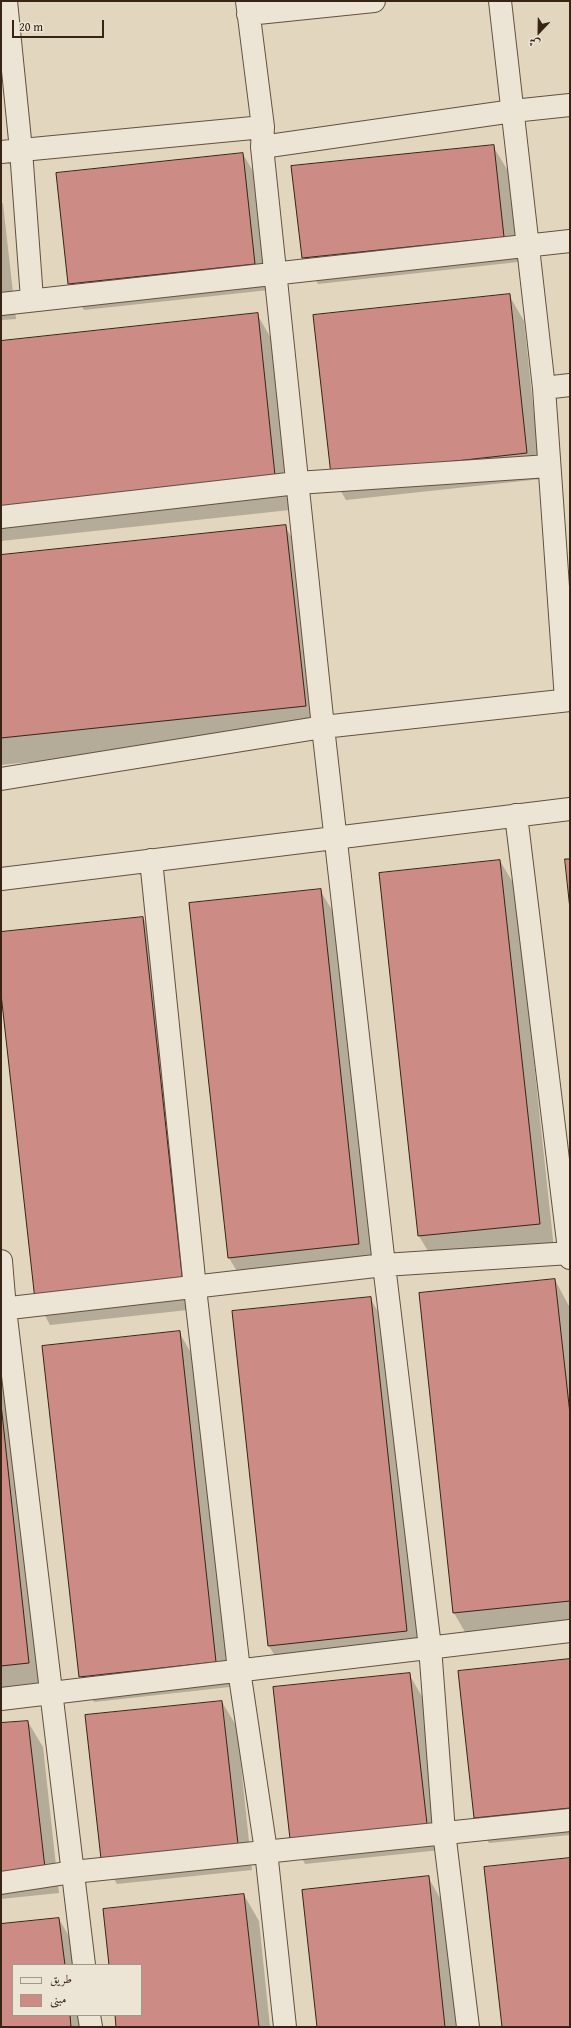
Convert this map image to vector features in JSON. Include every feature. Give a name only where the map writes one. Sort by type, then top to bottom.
[{"type":"street","points":[[6,1],[11,151],[32,299]]},
{"type":"street","points":[[374,1],[247,8],[262,137],[322,727],[430,1647],[444,1832],[468,2027]]},
{"type":"street","points":[[1,779],[322,727],[568,700],[544,388],[500,1]]},
{"type":"street","points":[[11,151],[262,137],[570,106]]},
{"type":"street","points":[[1,304],[32,299],[275,275],[570,241]]},
{"type":"street","points":[[544,388],[570,386]]},
{"type":"street","points":[[1,517],[297,483],[549,466]]},
{"type":"street","points":[[1,879],[570,809]]},
{"type":"street","points":[[3,1309],[196,1288],[384,1265],[570,1254],[516,816]]},
{"type":"street","points":[[151,860],[196,1288],[239,1670],[266,1851],[285,2027]]},
{"type":"street","points":[[1,1261],[3,1309],[84,1964]]},
{"type":"street","points":[[1,1699],[570,1631]]},
{"type":"street","points":[[1,1883],[73,1872],[570,1820]]},
{"type":"street","points":[[90,2016],[91,2027]]},
{"type":"building","points":[[494,145],[504,237],[302,258],[291,166]]},
{"type":"building","points":[[243,153],[255,264],[68,284],[56,173]]},
{"type":"building","points":[[510,294],[527,453],[331,475],[313,315]]},
{"type":"building","points":[[258,313],[276,485],[1,514],[1,341]]},
{"type":"building","points":[[286,525],[306,706],[1,738],[1,555]]},
{"type":"building","points":[[565,859],[570,859],[570,909]]},
{"type":"building","points":[[500,860],[540,1224],[418,1236],[379,873]]},
{"type":"building","points":[[321,889],[359,1244],[228,1258],[189,903]]},
{"type":"building","points":[[143,917],[183,1284],[35,1300],[1,994],[1,932]]},
{"type":"building","points":[[555,1279],[570,1414],[570,1601],[453,1613],[419,1293]]},
{"type":"building","points":[[371,1297],[407,1631],[268,1646],[232,1311]]},
{"type":"building","points":[[180,1331],[216,1662],[79,1677],[42,1346]]},
{"type":"building","points":[[1,1404],[29,1663],[1,1666]]},
{"type":"building","points":[[570,1659],[570,1808],[474,1818],[458,1671]]},
{"type":"building","points":[[410,1673],[427,1824],[290,1839],[273,1687]]},
{"type":"building","points":[[222,1701],[238,1844],[101,1859],[85,1715]]},
{"type":"building","points":[[28,1721],[45,1868],[1,1872],[1,1723]]},
{"type":"building","points":[[570,1858],[570,2027],[502,2027],[484,1867]]},
{"type":"building","points":[[429,1876],[445,2027],[317,2027],[302,1890]]},
{"type":"building","points":[[244,1894],[259,2027],[116,2027],[115,2016],[142,2016],[142,1964],[109,1964],[103,1909]]},
{"type":"building","points":[[59,1918],[65,1964],[12,1964],[12,2016],[70,2016],[71,2027],[1,2027],[1,1924]]}]
